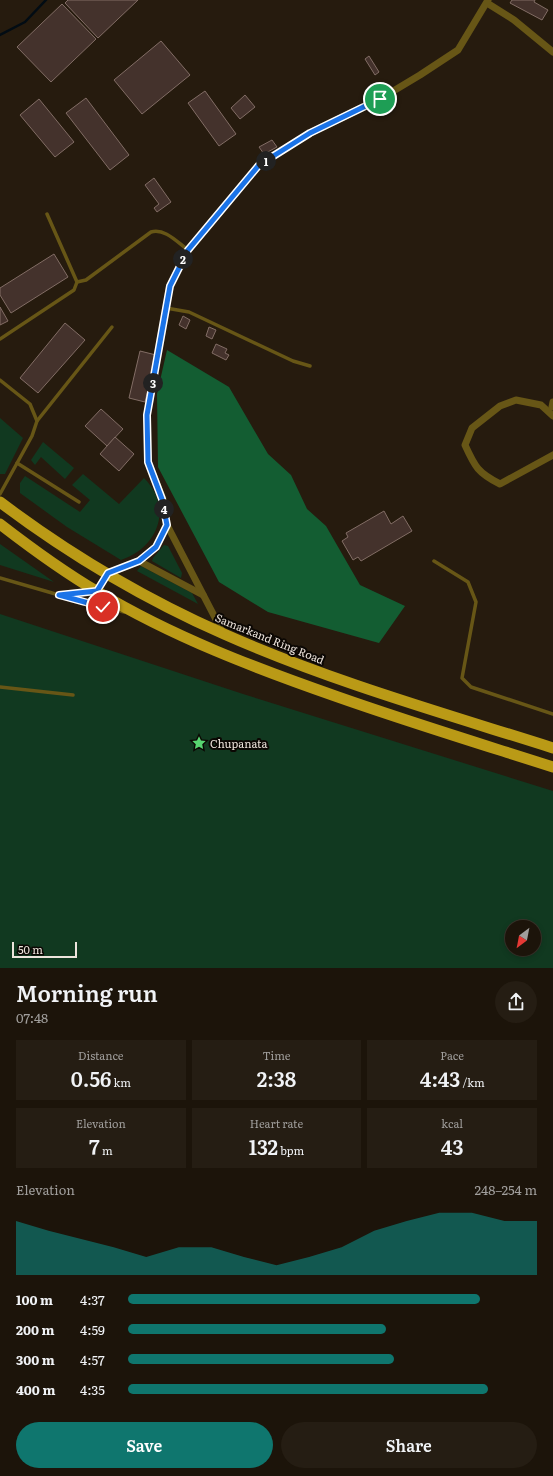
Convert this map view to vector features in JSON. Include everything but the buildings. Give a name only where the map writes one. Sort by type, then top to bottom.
[{"type":"highway","name":"Samarkand Ring Road","points":[[0,502],[57,542],[108,573],[161,604],[224,634],[318,672],[553,748]]},
{"type":"highway","points":[[0,524],[97,591],[147,618],[231,658],[424,727],[553,767]]},
{"type":"street","points":[[224,634],[167,525],[162,499],[148,462],[147,415],[170,286],[188,250],[259,165],[310,133],[400,87],[458,50],[487,2],[514,20],[553,52]]},
{"type":"street","points":[[553,405],[541,405],[516,400],[500,406],[472,428],[465,445],[473,463],[484,476],[500,484],[553,455]]},
{"type":"street","points":[[541,405],[553,416]]},
{"type":"street","points":[[97,591],[108,573],[139,561],[156,547],[167,525]]},
{"type":"street","points":[[139,561],[203,595]]},
{"type":"lane","points":[[0,339],[74,290],[77,282],[47,214]]},
{"type":"lane","points":[[77,282],[86,280],[151,232],[156,230],[164,232],[188,250]]},
{"type":"lane","points":[[166,308],[189,312],[293,362],[310,366]]},
{"type":"lane","points":[[0,494],[32,436],[37,421],[112,327]]},
{"type":"lane","points":[[0,380],[30,404],[37,421]]},
{"type":"lane","points":[[17,463],[79,502]]},
{"type":"lane","points":[[434,561],[468,582],[476,602],[462,678],[471,687],[553,714]]},
{"type":"lane","points":[[0,578],[147,618]]},
{"type":"lane","points":[[59,595],[97,591]]},
{"type":"lane","points":[[0,687],[73,695]]},
{"type":"green space","points":[[167,350],[229,387],[268,454],[291,475],[307,509],[326,526],[360,585],[405,606],[379,643],[268,612],[219,582],[158,467],[157,394]]},
{"type":"green space","points":[[0,418],[23,438],[5,474],[0,474]]},
{"type":"green space","points":[[43,442],[74,468],[65,479],[41,457],[35,465],[31,460]]},
{"type":"green space","points":[[83,474],[119,504],[144,478],[153,489],[158,501],[159,513],[158,525],[153,536],[145,546],[134,554],[121,560],[67,527],[20,493],[20,483],[25,476],[80,512],[90,500],[72,485]]},
{"type":"green space","points":[[0,544],[54,582],[0,565]]},
{"type":"green space","points":[[164,545],[168,546],[182,573],[181,578],[152,561]]},
{"type":"green space","points":[[141,566],[192,593],[198,604],[137,571]]},
{"type":"green space","name":"Chupanata","points":[[0,614],[243,694],[553,791],[553,968],[0,968]]},
{"type":"waterway","points":[[0,35],[25,22],[46,0]]},
{"type":"place","name":"Chupanata","points":[[199,743]]},
{"type":"route","points":[[103,607],[59,595],[97,591],[108,573],[139,561],[156,547],[167,525],[162,499],[148,462],[147,415],[170,286],[188,250],[259,165],[310,133],[380,99]]}]
